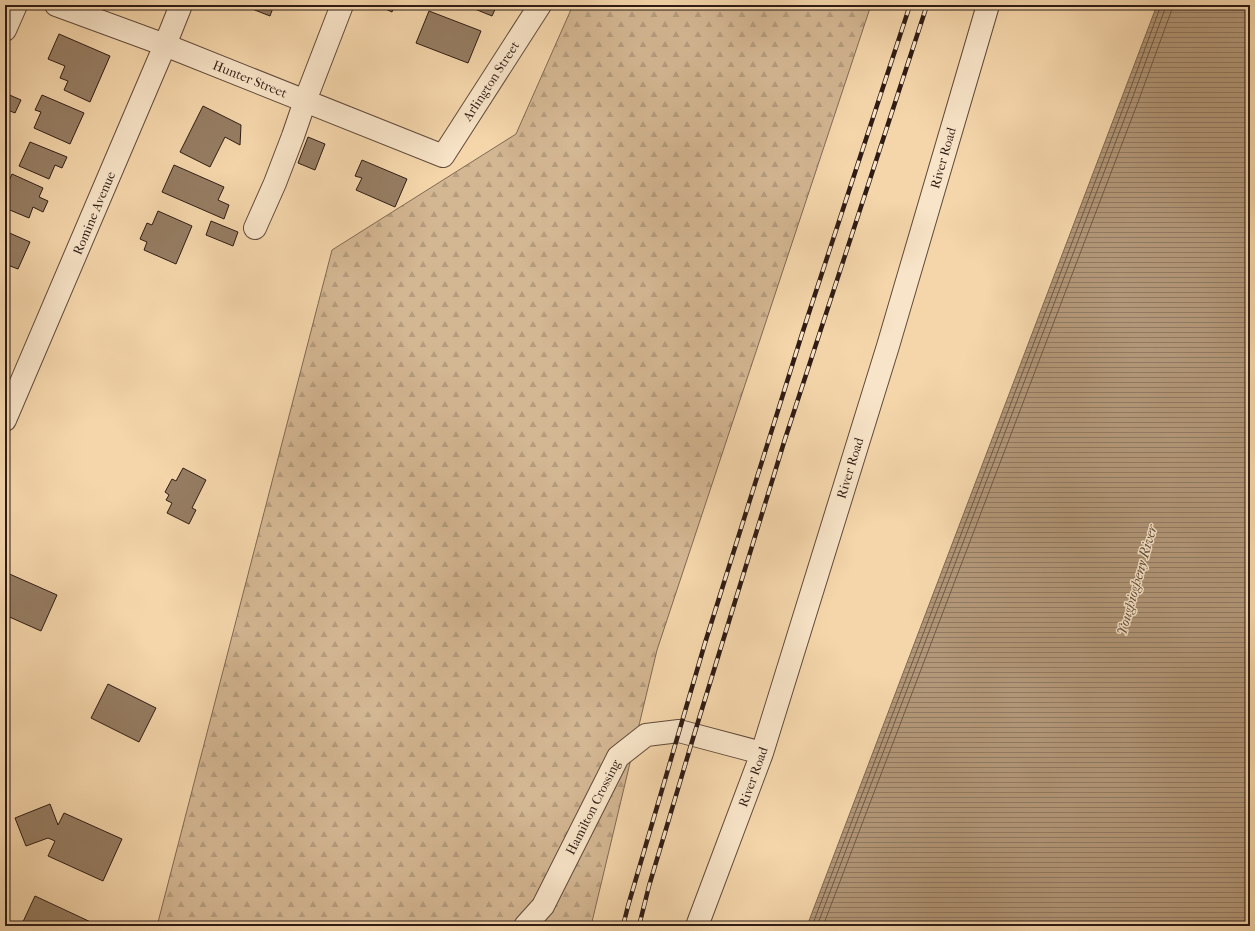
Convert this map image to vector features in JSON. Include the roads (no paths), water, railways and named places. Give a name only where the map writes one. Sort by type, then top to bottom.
[{"type":"street","points":[[5,30],[16,5]]},
{"type":"street","name":"Hunter Street","points":[[56,5],[165,45],[443,156]]},
{"type":"street","name":"Romine Avenue","points":[[5,420],[181,5]]},
{"type":"street","points":[[255,228],[275,183],[342,5]]},
{"type":"street","name":"Arlington Street","points":[[443,156],[540,5]]},
{"type":"street","name":"River Road","points":[[697,926],[762,753],[890,339],[988,5]]},
{"type":"street","name":"Hamilton Crossing","points":[[525,926],[543,906],[618,757],[646,735],[679,731],[762,753]]},
{"type":"water","name":"Youghiogheny River","points":[[1157,5],[1250,5],[1250,926],[807,926]]},
{"type":"railway","points":[[623,926],[705,643],[802,334],[910,5]]},
{"type":"railway","points":[[639,926],[649,886],[694,735],[785,439],[927,5]]}]
